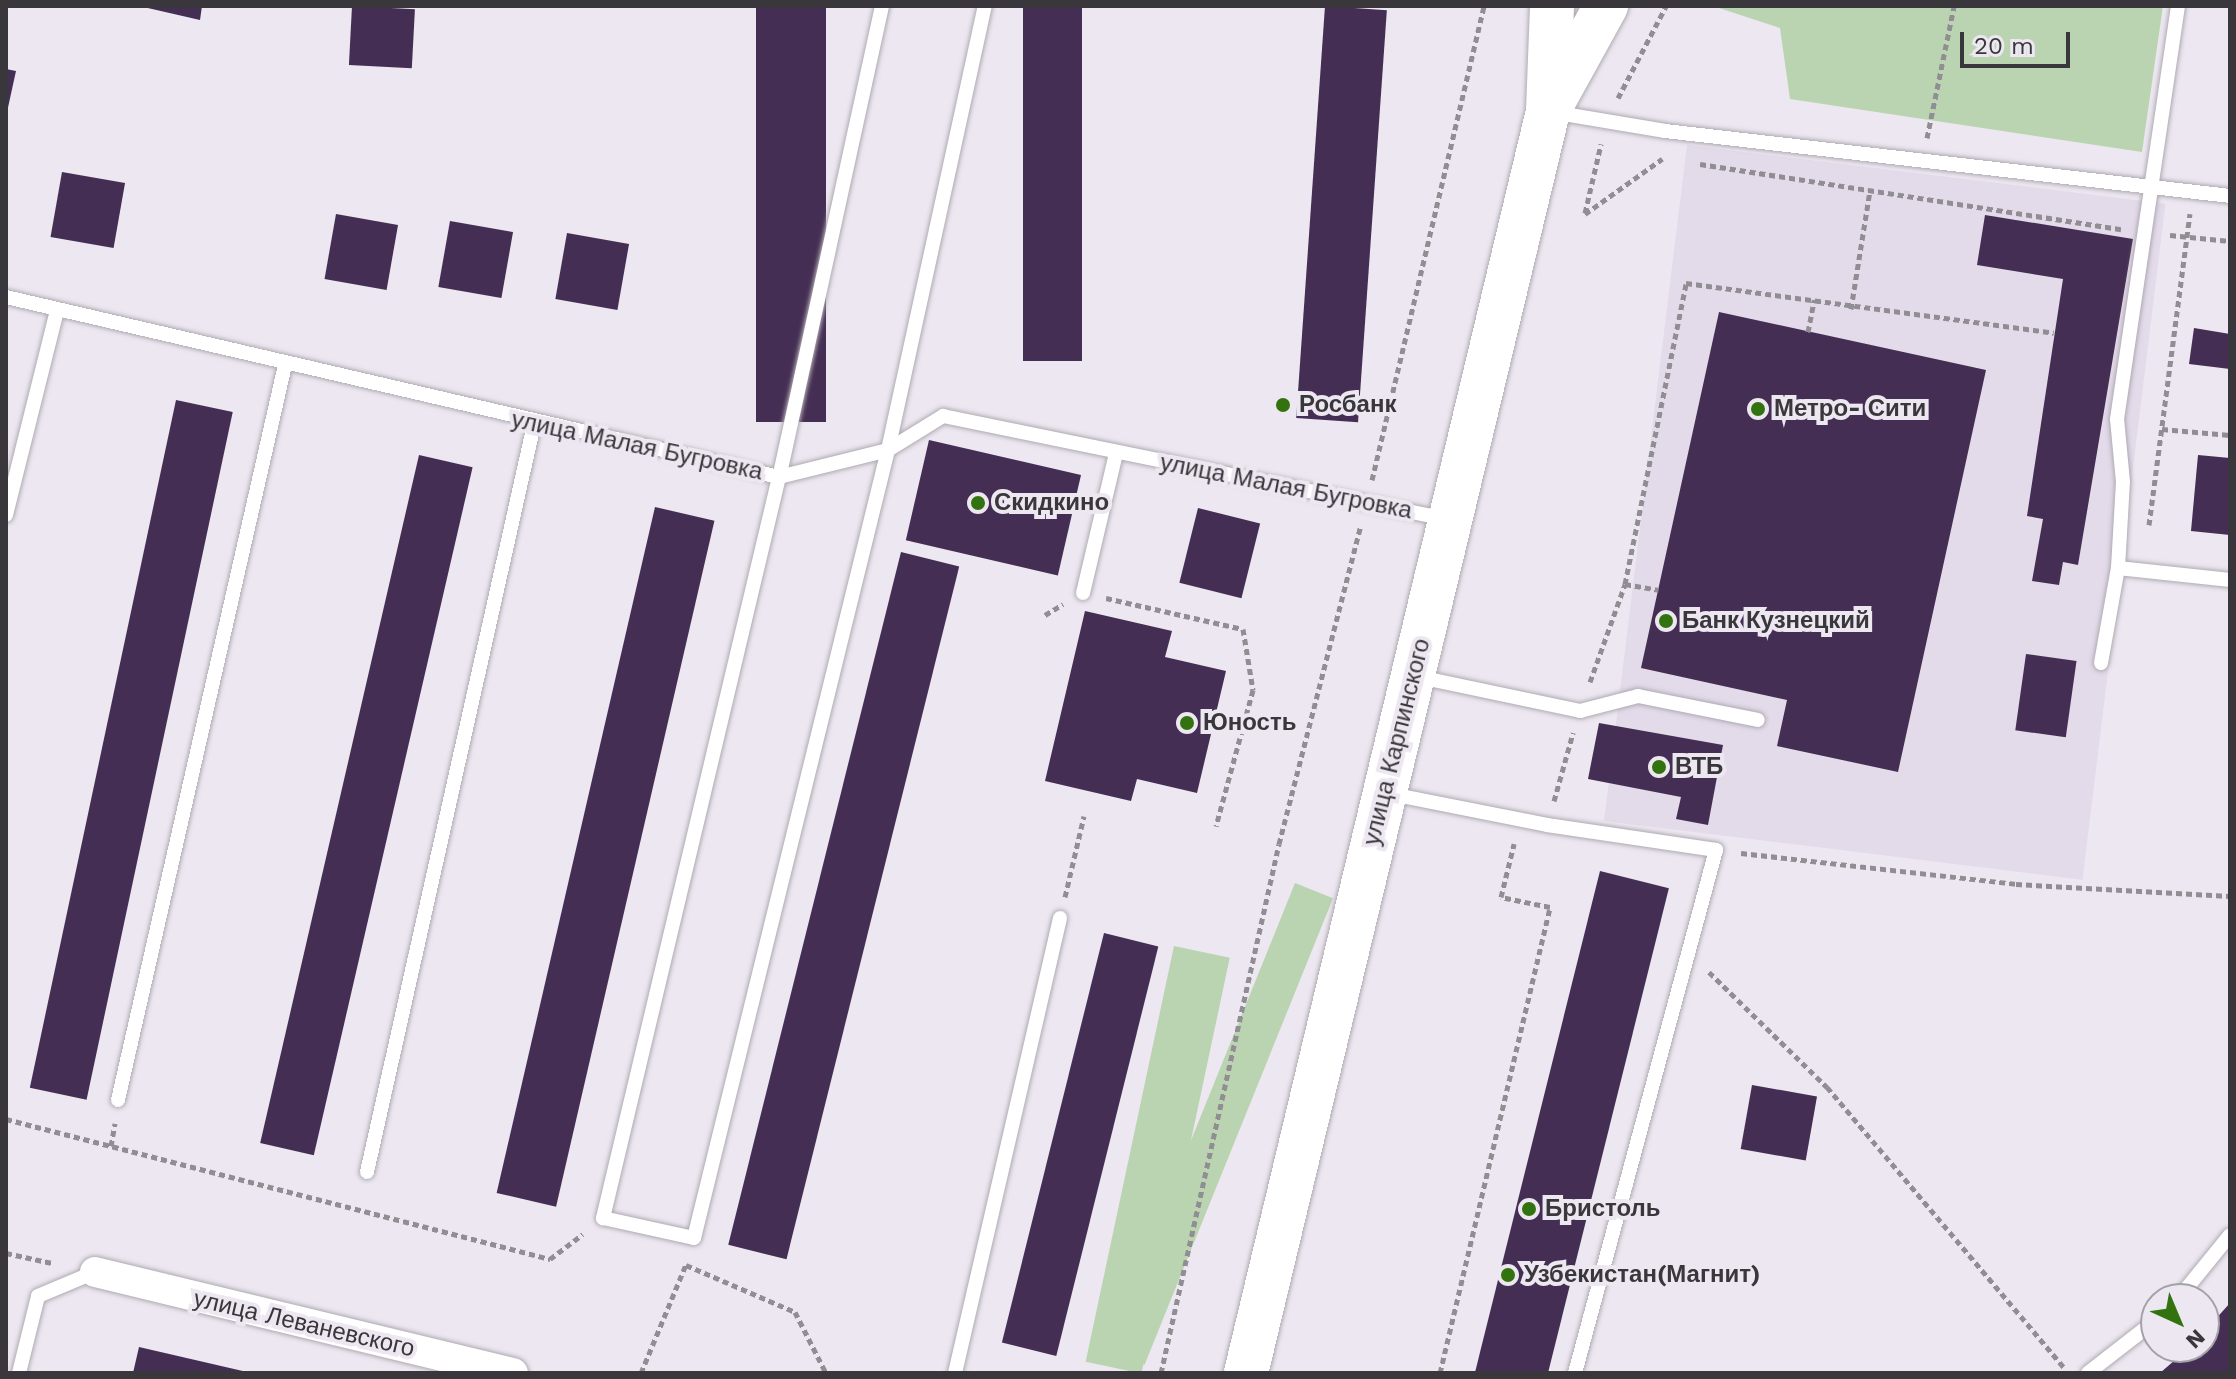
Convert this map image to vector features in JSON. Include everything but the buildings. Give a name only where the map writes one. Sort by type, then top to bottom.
[{"type":"main road","name":"улица Карпинского","points":[[1246,1373],[1548,111],[1552,6]]},
{"type":"main road","name":"улица Карпинского","points":[[1548,111],[1606,6]]},
{"type":"street","name":"улица Леваневского","points":[[95,1272],[513,1373]]},
{"type":"lane","points":[[882,6],[779,477],[603,1218],[694,1238],[888,450],[985,6]]},
{"type":"lane","points":[[2101,663],[2118,568],[2123,482],[2117,419],[2154,189],[2178,6]]},
{"type":"lane","points":[[1548,111],[1606,122],[1922,162],[2230,196]]},
{"type":"lane","name":"улица Малая Бугровка","points":[[6,297],[534,424],[779,477],[888,450],[943,416],[1451,519]]},
{"type":"lane","points":[[6,515],[57,310]]},
{"type":"lane","points":[[118,1100],[285,365]]},
{"type":"lane","points":[[367,1172],[534,424]]},
{"type":"lane","points":[[1083,593],[1116,453]]},
{"type":"lane","points":[[2118,568],[2230,580]]},
{"type":"lane","points":[[1413,675],[1580,711],[1638,696],[1758,720]]},
{"type":"lane","points":[[1385,793],[1547,825],[1716,850],[1575,1373]]},
{"type":"lane","points":[[955,1373],[1060,918]]},
{"type":"lane","points":[[2191,1283],[2230,1235]]},
{"type":"lane","points":[[19,1373],[38,1296],[95,1272]]},
{"type":"lane","points":[[2088,1373],[2140,1332]]},
{"type":"path","points":[[1161,1373],[1279,844],[1366,503],[1484,6]]},
{"type":"path","points":[[1666,6],[1606,122],[1585,214],[1659,158],[1673,160]]},
{"type":"path","points":[[1922,162],[1954,6]]},
{"type":"path","points":[[1686,162],[2147,233],[2230,241]]},
{"type":"path","points":[[1851,309],[1870,190]]},
{"type":"path","points":[[2143,570],[2192,193]]},
{"type":"path","points":[[1547,825],[1580,711],[1625,584],[1686,283],[1814,300],[1851,309],[2054,333]]},
{"type":"path","points":[[1808,332],[1814,300]]},
{"type":"path","points":[[2162,429],[2230,435]]},
{"type":"path","points":[[1625,584],[1658,590]]},
{"type":"path","points":[[1083,593],[1243,629],[1253,690],[1216,826]]},
{"type":"path","points":[[1060,918],[1084,816]]},
{"type":"path","points":[[1440,1373],[1550,907],[1501,897],[1519,820]]},
{"type":"path","points":[[1716,850],[2016,884],[2230,896]]},
{"type":"path","points":[[1688,951],[1827,1087],[2068,1373]]},
{"type":"path","points":[[6,1119],[550,1259],[603,1218]]},
{"type":"path","points":[[641,1373],[686,1265],[694,1238]]},
{"type":"path","points":[[686,1265],[795,1312],[826,1373]]},
{"type":"shaded area","points":[[1687,145],[2165,204],[2082,880],[1604,821]]},
{"type":"green space","points":[[1713,6],[2163,6],[2142,152],[1790,99],[1780,28]]},
{"type":"green space","points":[[1295,883],[1333,898],[1145,1365],[1107,1349]]},
{"type":"green space","points":[[1174,946],[1230,958],[1142,1373],[1086,1362]]},
{"type":"place","name":"Росбанк","points":[[1283,405]]},
{"type":"place","name":"Метро- Сити","points":[[1758,409]]},
{"type":"place","name":"Скидкино","points":[[978,503]]},
{"type":"place","name":"Банк Кузнецкий","points":[[1666,621]]},
{"type":"place","name":"Юность","points":[[1187,723]]},
{"type":"place","name":"ВТБ","points":[[1659,767]]},
{"type":"place","name":"Бристоль","points":[[1529,1209]]},
{"type":"place","name":"Узбекистан(Магнит)","points":[[1508,1275]]}]
